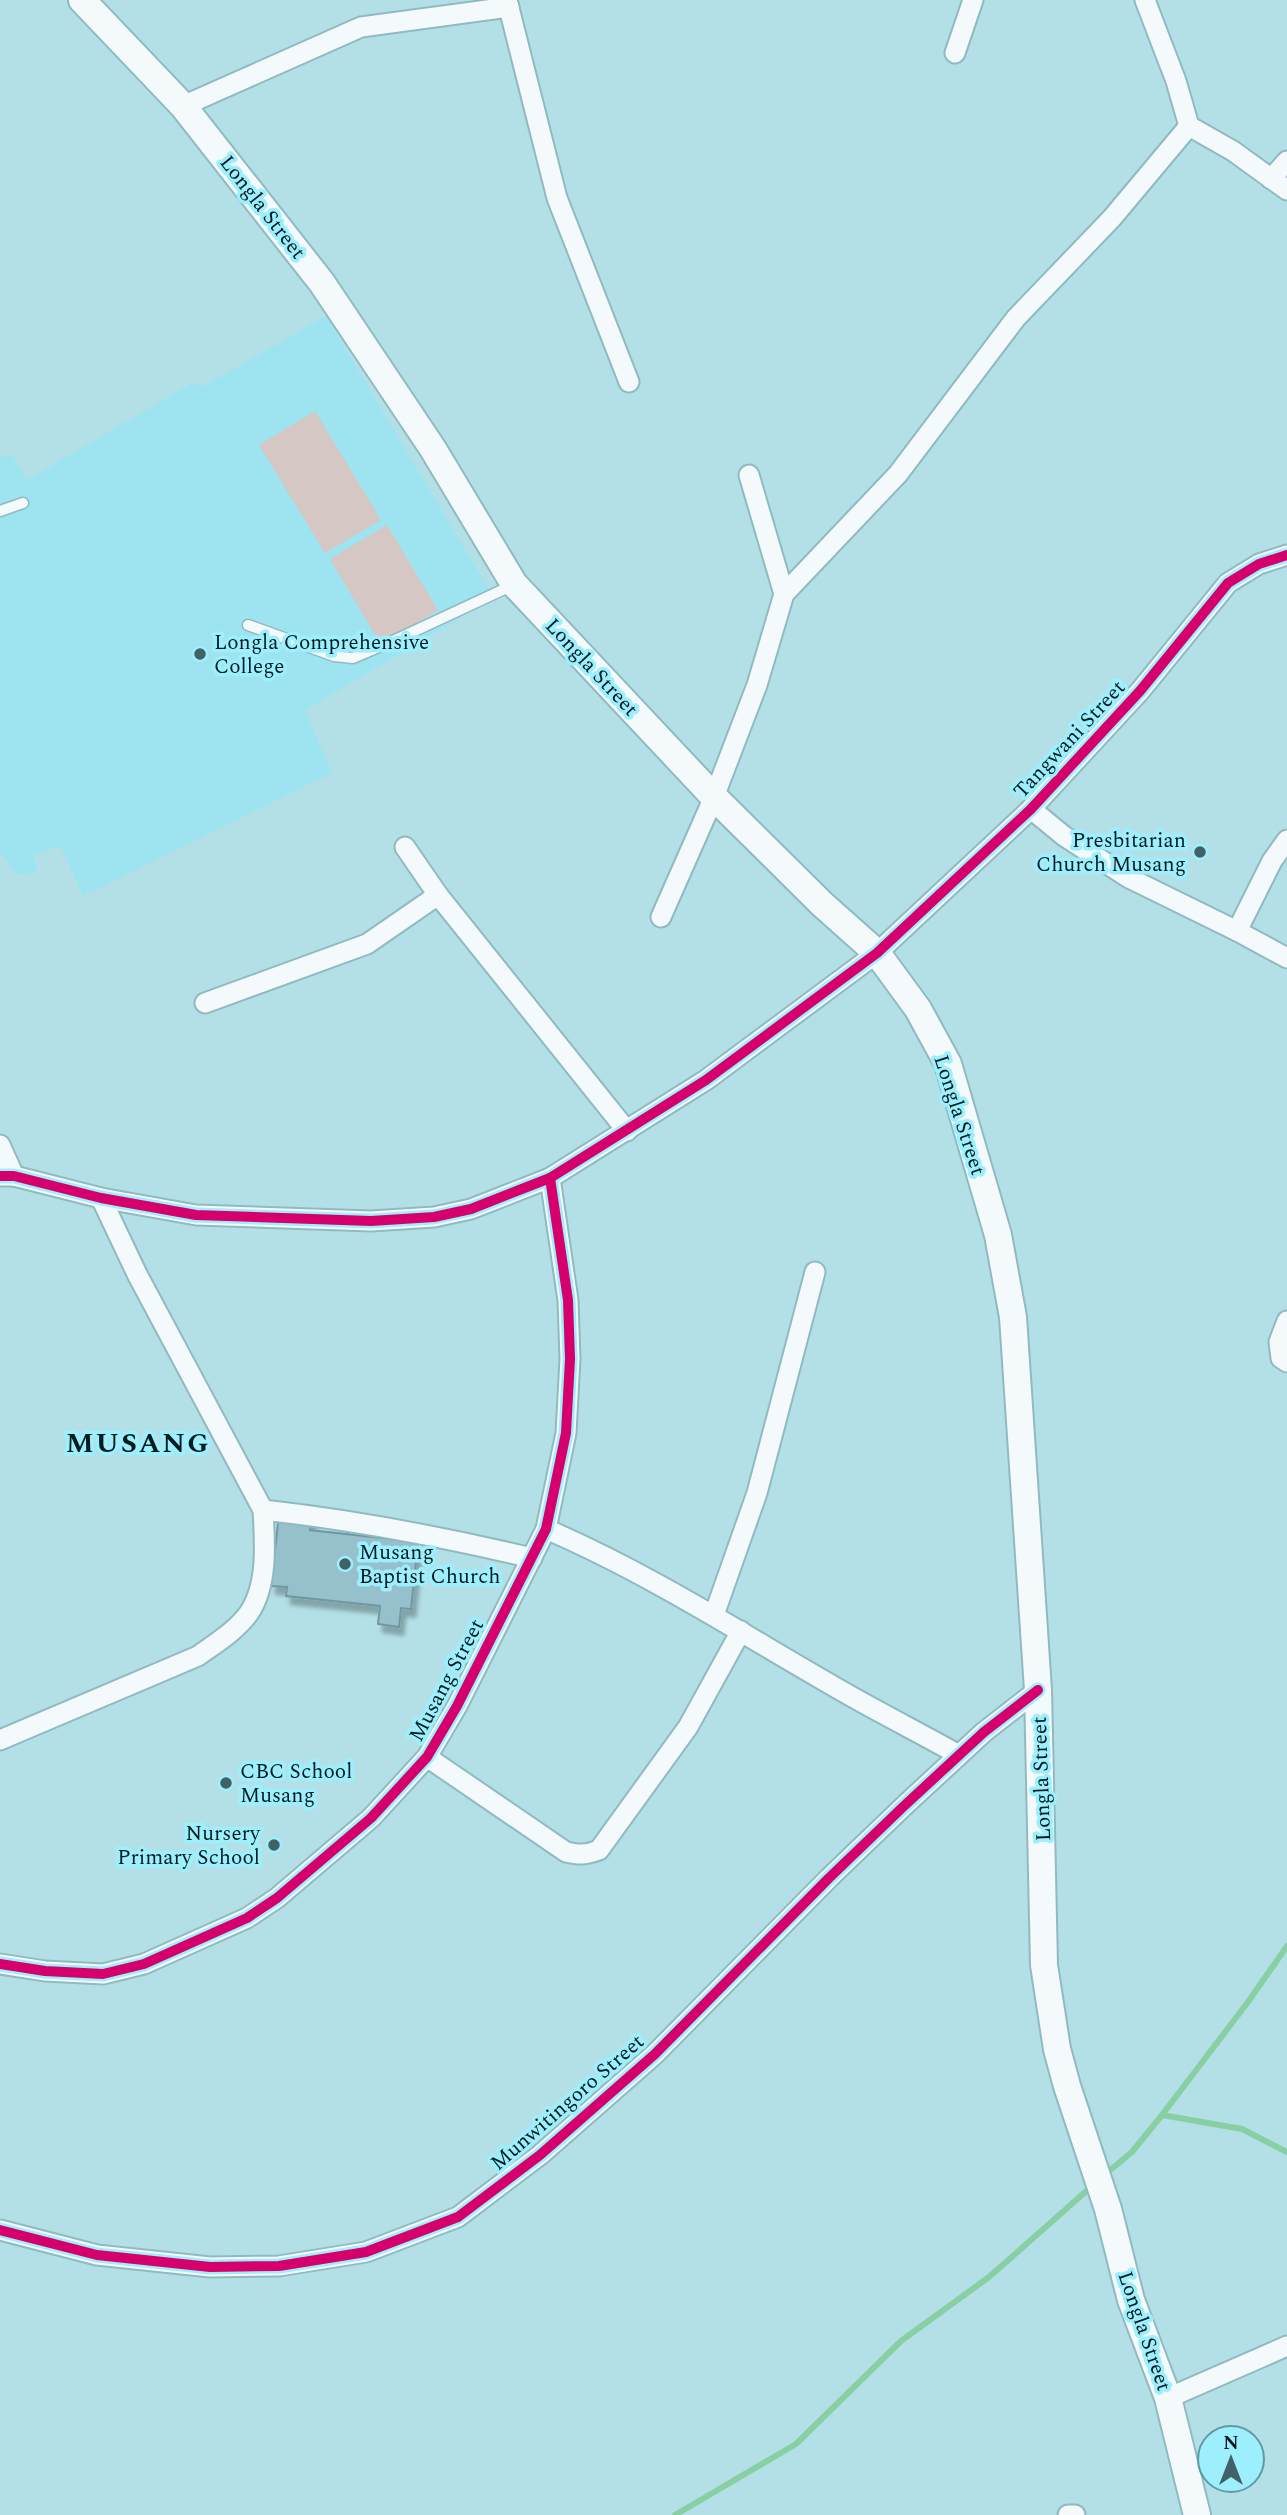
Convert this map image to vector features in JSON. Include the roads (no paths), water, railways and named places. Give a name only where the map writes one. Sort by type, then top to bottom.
[{"type":"main road","name":"Longla Street","points":[[82,0],[183,106],[322,282],[433,449],[514,584],[714,797],[822,904],[877,953],[918,1009],[948,1064],[998,1235],[1013,1317],[1038,1690],[1044,1965],[1057,2049],[1108,2209],[1131,2300],[1168,2398],[1197,2515]]},
{"type":"street","points":[[954,53],[973,0]]},
{"type":"street","points":[[1145,0],[1176,81],[1189,126],[1233,151],[1279,184],[1287,161]]},
{"type":"street","points":[[183,106],[361,27],[508,3],[556,198],[629,382]]},
{"type":"street","points":[[661,917],[714,797],[757,685],[784,594],[898,474],[1016,318],[1112,218],[1189,126]]},
{"type":"street","points":[[748,475],[784,594]]},
{"type":"street","name":"Tangwani Street","points":[[7,1176],[101,1198],[196,1215],[371,1221],[434,1217],[471,1209],[550,1178],[706,1080],[877,953],[1031,808],[1140,691],[1228,583],[1259,564],[1287,555]]},
{"type":"street","points":[[1031,808],[1064,836],[1129,878],[1287,958]]},
{"type":"street","points":[[1237,931],[1272,861],[1287,840]]},
{"type":"street","points":[[405,847],[438,895],[627,1131]]},
{"type":"street","points":[[205,1003],[367,944],[438,895]]},
{"type":"street","points":[[0,1145],[7,1176]]},
{"type":"street","name":"Musang Street","points":[[0,1964],[45,1971],[103,1974],[144,1964],[247,1918],[277,1898],[371,1818],[427,1757],[457,1706],[546,1529],[566,1433],[570,1359],[568,1300],[550,1178]]},
{"type":"street","points":[[0,1740],[198,1656],[225,1637],[248,1614],[260,1591],[265,1537],[263,1510],[137,1274],[101,1198]]},
{"type":"street","points":[[714,1615],[757,1493],[815,1272]]},
{"type":"street","points":[[1287,1321],[1279,1342],[1281,1358],[1287,1362]]},
{"type":"street","points":[[263,1510],[384,1526],[532,1558]]},
{"type":"street","points":[[546,1529],[590,1548],[714,1615],[855,1699],[959,1755]]},
{"type":"street","points":[[427,1757],[566,1852],[580,1855],[599,1850],[688,1727],[741,1631]]},
{"type":"street","name":"Munwitingoro Street","points":[[0,2230],[97,2255],[210,2267],[279,2266],[366,2252],[458,2217],[540,2155],[655,2054],[829,1878],[959,1755],[1038,1690]]},
{"type":"street","points":[[1168,2398],[1287,2346]]},
{"type":"street","points":[[1068,2515],[1075,2515]]},
{"type":"lane","points":[[0,511],[23,503]]},
{"type":"lane","points":[[248,625],[334,656],[353,657],[514,584]]},
{"type":"waterway","points":[[1162,2115],[1287,1946]]},
{"type":"waterway","points":[[1103,2176],[1132,2152],[1162,2115],[1242,2129],[1287,2152]]},
{"type":"waterway","points":[[675,2515],[796,2444],[901,2341],[989,2277],[1092,2186]]},
{"type":"place","name":"Longla Comprehensive College","points":[[200,654]]},
{"type":"place","name":"Presbitarian Church Musang","points":[[1200,852]]},
{"type":"place","name":"Musang Baptist Church","points":[[345,1564]]},
{"type":"place","name":"CBC School Musang","points":[[226,1783]]},
{"type":"place","name":"Nursery Primary School","points":[[274,1845]]},
{"type":"district","name":"MUSANG","points":[[138,1442]]}]
